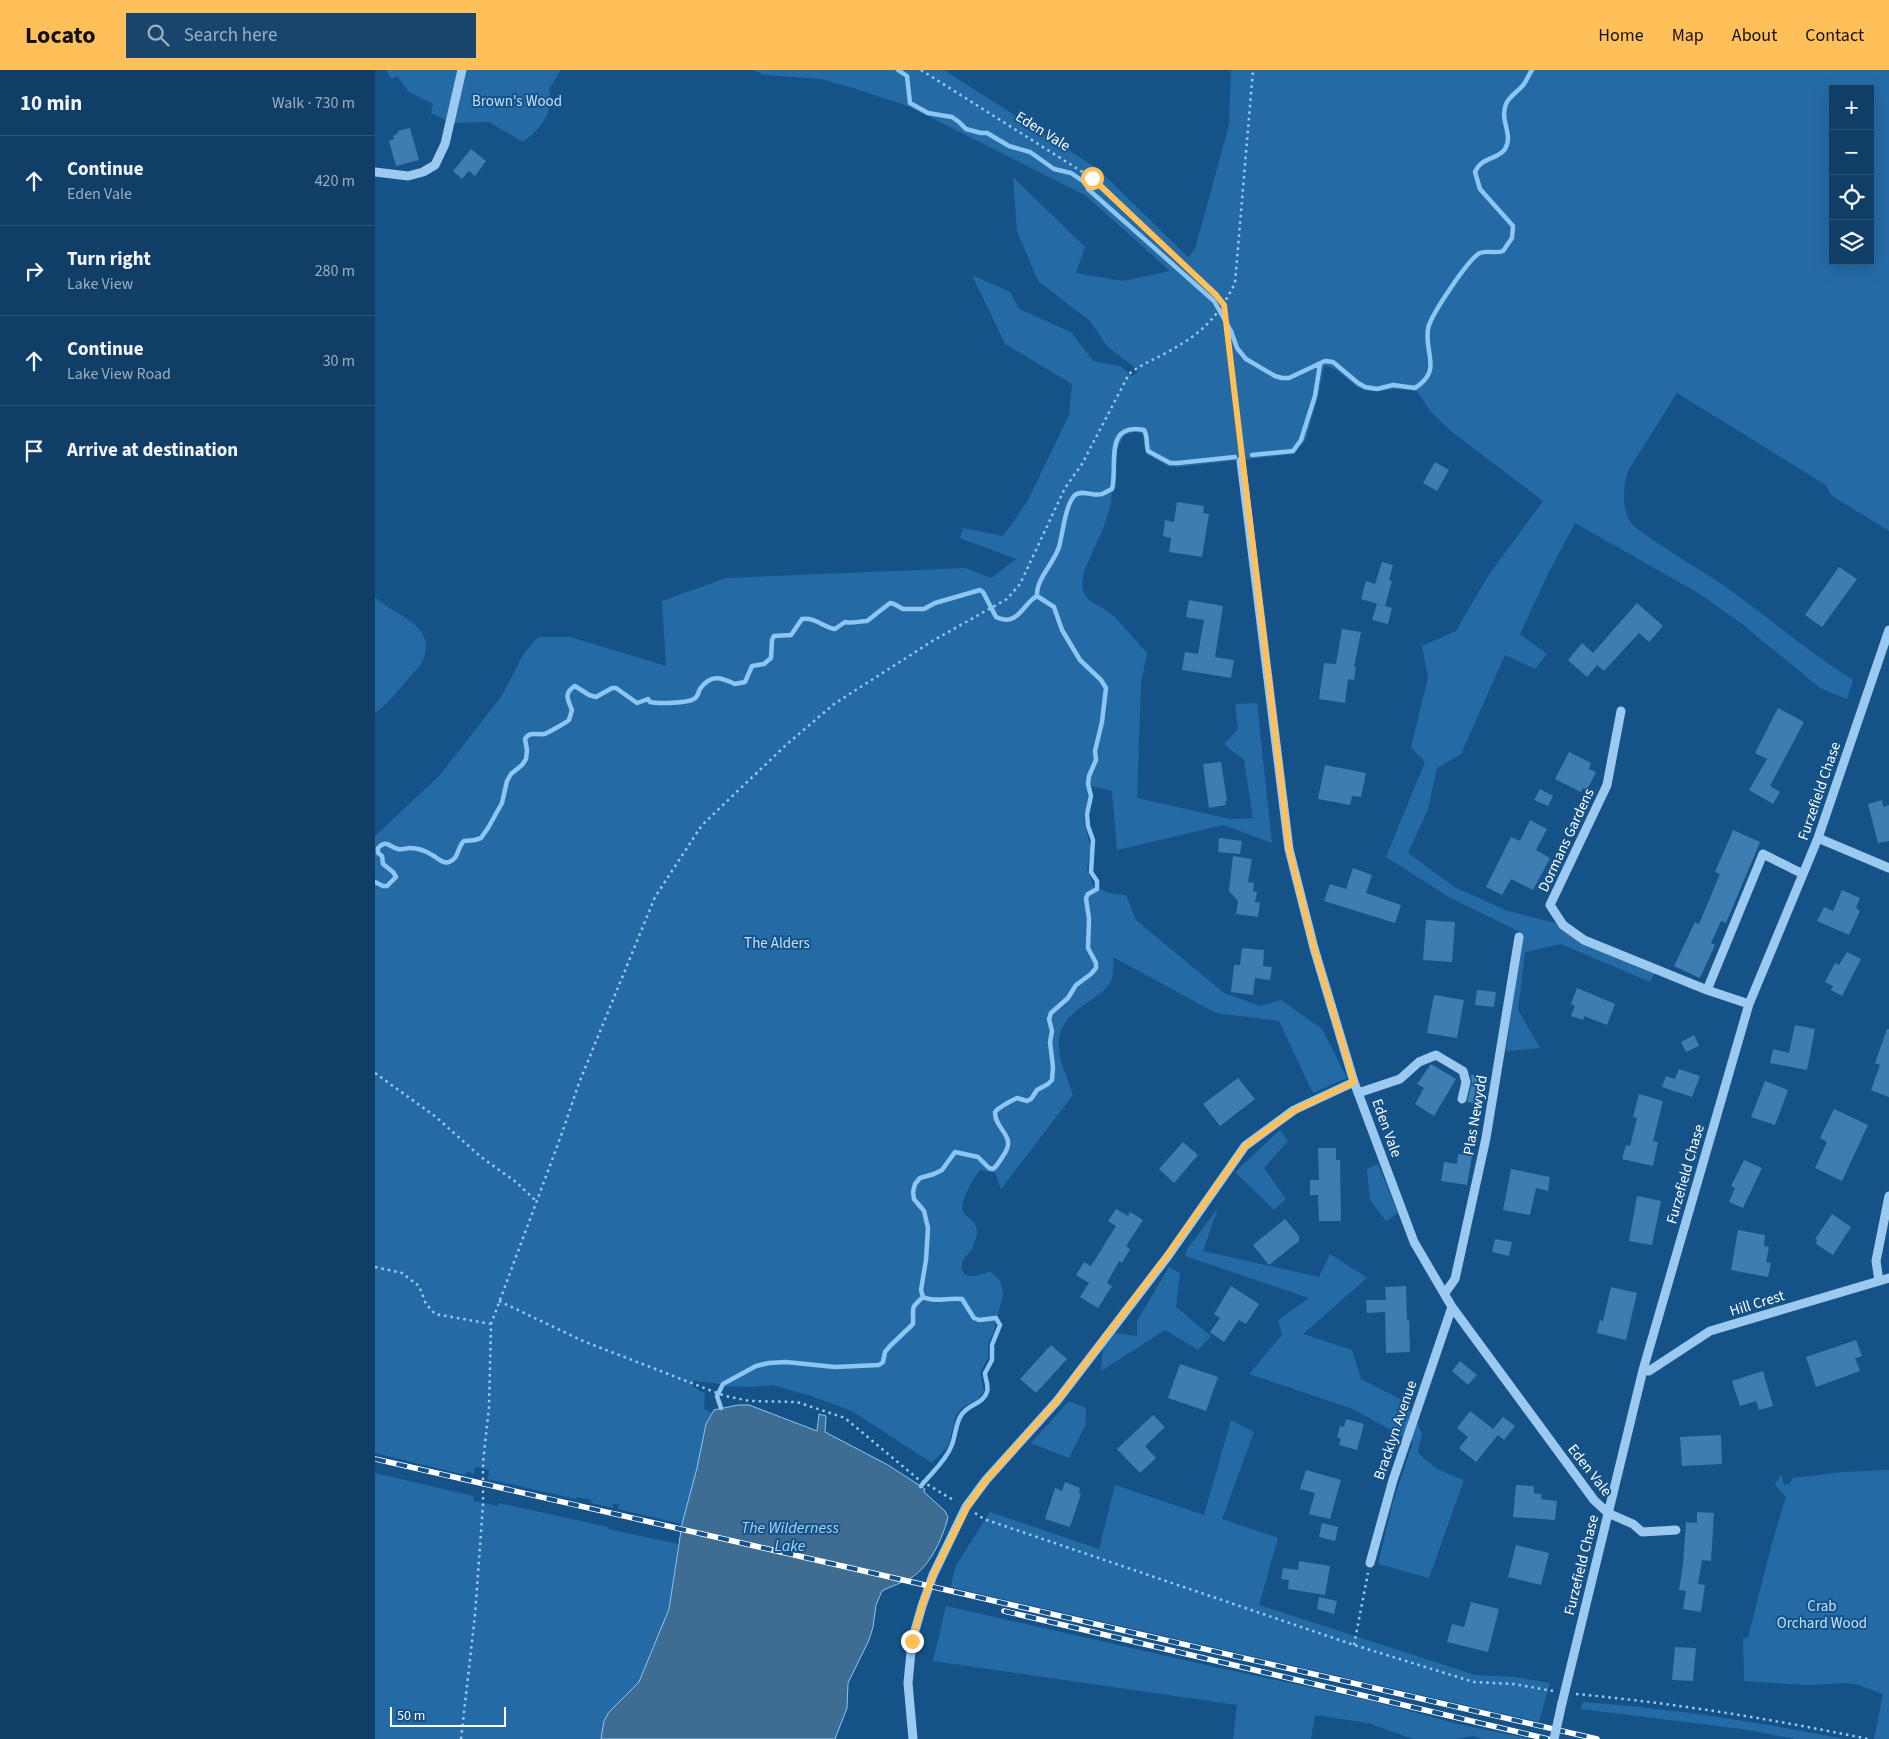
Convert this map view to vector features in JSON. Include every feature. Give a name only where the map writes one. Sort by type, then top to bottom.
[{"type":"street","points":[[375,172],[408,176],[423,172],[435,165],[445,144],[462,70]]},
{"type":"street","name":"Eden Vale","points":[[1241,461],[1289,849],[1314,948],[1354,1082],[1414,1242],[1452,1307],[1594,1500],[1608,1513]]},
{"type":"street","name":"Furzefield Chase","points":[[1554,1739],[1563,1693],[1643,1370],[1749,1004],[1818,838],[1889,630]]},
{"type":"street","name":"Dormans Gardens","points":[[1621,711],[1607,785],[1550,905],[1563,925],[1584,940],[1707,990],[1749,1004]]},
{"type":"street","points":[[1818,838],[1889,868]]},
{"type":"street","points":[[1707,990],[1763,854],[1803,874]]},
{"type":"street","name":"Plas Newydd","points":[[1445,1293],[1455,1280],[1486,1138],[1519,937]]},
{"type":"street","points":[[1359,1093],[1400,1079],[1419,1062],[1435,1055],[1463,1071],[1466,1082],[1462,1098]]},
{"type":"street","points":[[913,1739],[908,1683],[912,1641],[933,1575],[967,1507],[986,1480],[1057,1401],[1167,1256],[1245,1146],[1295,1110],[1354,1082]]},
{"type":"street","points":[[1879,1280],[1876,1262],[1889,1196]]},
{"type":"street","name":"Hill Crest","points":[[1643,1370],[1649,1371],[1710,1331],[1889,1278]]},
{"type":"street","name":"Bracklyn Avenue","points":[[1370,1563],[1393,1480],[1452,1307]]},
{"type":"street","points":[[1608,1513],[1633,1524],[1642,1532],[1676,1530]]},
{"type":"path","name":"Eden Vale","points":[[921,70],[1092,178],[1216,295],[1224,305]]},
{"type":"path","points":[[461,1739],[475,1615],[483,1505],[483,1463],[489,1407],[491,1324],[579,1083],[655,897],[702,825],[785,745],[834,704],[934,640],[1007,599],[1020,584],[1065,488],[1082,464],[1129,374],[1137,367],[1166,353],[1201,331],[1224,305],[1235,283],[1253,70]]},
{"type":"path","points":[[1224,305],[1241,461]]},
{"type":"path","points":[[375,1073],[436,1117],[481,1157],[516,1182],[536,1202]]},
{"type":"path","points":[[375,1267],[402,1273],[419,1286],[426,1304],[435,1314],[491,1324]]},
{"type":"path","points":[[499,1301],[583,1341],[725,1396],[750,1400],[797,1402],[845,1418],[918,1479],[984,1519],[1354,1645],[1475,1682],[1514,1684],[1563,1693],[1623,1698],[1795,1724],[1869,1739]]},
{"type":"path","points":[[1354,1645],[1370,1563]]},
{"type":"green space","name":"Brown's Wood","points":[[386,70],[561,70],[549,89],[549,106],[545,119],[536,131],[523,142],[489,122],[452,123],[431,113],[433,104],[409,92],[397,76],[392,79]]},
{"type":"green space","name":"The Alders","points":[[754,70],[944,70],[1098,169],[1188,257],[1195,249],[1229,125],[1231,70],[1889,70],[1889,531],[1831,495],[1826,485],[1677,393],[1626,477],[1624,505],[1631,523],[1641,532],[1723,585],[1853,680],[1847,699],[1820,688],[1742,624],[1700,594],[1575,523],[1548,574],[1520,634],[1547,654],[1535,669],[1505,655],[1461,754],[1437,768],[1428,809],[1408,853],[1456,888],[1508,911],[1555,923],[1586,945],[1655,972],[1650,982],[1561,944],[1525,952],[1518,1010],[1540,1048],[1506,1051],[1522,933],[1447,896],[1386,857],[1425,762],[1411,747],[1428,678],[1422,646],[1456,631],[1488,576],[1543,501],[1452,432],[1431,412],[1417,391],[1396,389],[1365,390],[1354,385],[1330,367],[1324,366],[1306,439],[1294,454],[1178,467],[1168,466],[1146,454],[1142,433],[1134,432],[1125,435],[1117,448],[1116,487],[1112,492],[1110,508],[1084,571],[1082,584],[1084,593],[1089,600],[1113,615],[1147,653],[1141,683],[1137,798],[1230,819],[1253,818],[1244,760],[1224,744],[1238,729],[1235,704],[1257,703],[1272,843],[1223,825],[1117,850],[1112,791],[1092,786],[1084,815],[1091,848],[1087,869],[1094,887],[1112,894],[1126,895],[1136,920],[1224,993],[1260,1006],[1281,1000],[1322,1029],[1347,1078],[1313,1093],[1279,1021],[1216,1013],[1113,957],[1113,973],[1107,987],[1077,1010],[1064,1024],[1060,1033],[1060,1056],[1073,1095],[1001,1189],[995,1173],[980,1170],[965,1197],[962,1208],[963,1212],[976,1226],[977,1234],[972,1249],[962,1263],[962,1270],[969,1276],[990,1272],[1000,1280],[1003,1294],[993,1334],[988,1344],[988,1358],[980,1373],[984,1391],[978,1399],[962,1408],[956,1415],[948,1446],[932,1463],[852,1411],[811,1396],[773,1385],[727,1386],[695,1380],[692,1386],[705,1394],[704,1409],[712,1412],[706,1424],[697,1468],[682,1524],[618,1509],[619,1504],[613,1504],[613,1508],[591,1503],[591,1500],[577,1497],[576,1499],[488,1479],[489,1470],[475,1467],[474,1475],[468,1471],[465,1475],[375,1453],[375,836],[440,775],[501,697],[523,655],[539,637],[570,637],[666,666],[662,601],[726,578],[965,568],[991,578],[1016,559],[960,538],[963,528],[1003,536],[1027,502],[1069,415],[1072,384],[1005,344],[972,275],[1010,292],[1019,309],[1071,332],[1093,361],[1120,366],[1132,376],[1139,371],[1107,346],[1090,321],[1038,281],[1017,231],[1013,177],[1085,247],[1076,273],[1123,281],[1170,271],[1085,195],[908,106],[821,79],[763,75]]},
{"type":"green space","points":[[375,597],[413,623],[421,631],[425,640],[426,651],[421,664],[388,702],[375,713]]},
{"type":"green space","points":[[1280,1130],[1288,1141],[1264,1168],[1286,1199],[1274,1210],[1235,1172]]},
{"type":"green space","points":[[1378,1164],[1398,1213],[1386,1221],[1370,1200],[1367,1169]]},
{"type":"green space","points":[[1218,1208],[1203,1251],[1319,1277],[1330,1254],[1367,1278],[1303,1334],[1352,1350],[1361,1379],[1406,1402],[1422,1433],[1418,1452],[1438,1469],[1464,1480],[1429,1578],[1378,1564],[1393,1502],[1413,1442],[1353,1409],[1249,1374],[1282,1335],[1278,1320],[1309,1298],[1185,1256],[1188,1248]]},
{"type":"green space","points":[[1169,1267],[1180,1273],[1176,1307],[1211,1336],[1198,1350],[1165,1330],[1101,1371],[1103,1347],[1114,1333],[1137,1336],[1137,1321]]},
{"type":"green space","points":[[1069,1401],[1086,1408],[1085,1426],[1069,1458],[1031,1443]]},
{"type":"green space","points":[[1231,1420],[1254,1432],[1222,1519],[1278,1538],[1259,1605],[1475,1675],[1515,1677],[1550,1683],[1539,1722],[951,1587],[955,1567],[990,1512],[1099,1549],[1115,1485],[1204,1515]]},
{"type":"green space","name":"Crab Orchard Wood","points":[[1889,1470],[1889,1739],[1874,1739],[1883,1694],[1859,1685],[1847,1683],[1806,1685],[1744,1681],[1743,1638],[1748,1638],[1772,1543],[1786,1497],[1775,1485],[1780,1476],[1782,1476],[1784,1485],[1789,1484],[1793,1478],[1843,1472]]},
{"type":"green space","points":[[375,1473],[473,1496],[474,1501],[498,1506],[499,1503],[678,1544],[669,1609],[646,1670],[639,1682],[609,1712],[604,1721],[601,1739],[375,1739]]},
{"type":"green space","points":[[946,1606],[1364,1699],[1458,1724],[1531,1739],[1482,1739],[1473,1736],[1456,1739],[1413,1739],[1368,1723],[1315,1715],[1311,1739],[1233,1739],[1237,1705],[933,1661]]},
{"type":"green space","points":[[1583,1702],[1714,1716],[1844,1739],[1795,1739],[1742,1729],[1581,1709]]},
{"type":"water","name":"The Wilderness Lake","points":[[738,1405],[749,1405],[817,1431],[819,1414],[826,1416],[825,1432],[888,1465],[925,1489],[924,1492],[945,1511],[948,1517],[943,1534],[930,1559],[918,1573],[908,1580],[882,1591],[876,1605],[869,1640],[848,1683],[847,1708],[835,1739],[601,1739],[604,1721],[609,1712],[639,1682],[669,1609],[682,1524],[697,1468],[706,1424],[714,1410]]},
{"type":"building","points":[[410,128],[419,160],[396,166],[389,141],[394,139],[393,136],[398,131]]},
{"type":"building","points":[[471,149],[486,161],[475,176],[469,171],[462,179],[453,171]]},
{"type":"building","points":[[1435,462],[1449,470],[1437,491],[1423,483]]},
{"type":"building","points":[[1177,502],[1204,506],[1203,513],[1209,514],[1202,557],[1169,552],[1171,538],[1163,536],[1165,520],[1174,522]]},
{"type":"building","points":[[1382,562],[1393,565],[1389,580],[1392,581],[1385,606],[1361,599],[1366,581],[1375,584]]},
{"type":"building","points":[[1839,567],[1857,579],[1822,627],[1805,615]]},
{"type":"building","points":[[1189,600],[1223,606],[1215,657],[1234,660],[1231,678],[1182,670],[1185,652],[1198,654],[1204,620],[1186,617]]},
{"type":"building","points":[[1637,603],[1663,626],[1649,642],[1639,633],[1604,671],[1597,665],[1587,677],[1568,660],[1582,643],[1593,653]]},
{"type":"building","points":[[1377,604],[1392,608],[1388,624],[1372,620]]},
{"type":"building","points":[[1342,629],[1361,632],[1354,667],[1356,667],[1354,680],[1348,679],[1345,703],[1319,699],[1324,663],[1336,664]]},
{"type":"building","points":[[1778,708],[1804,722],[1770,786],[1780,792],[1773,804],[1749,790],[1767,759],[1755,753]]},
{"type":"building","points":[[1569,752],[1591,763],[1589,769],[1596,772],[1587,790],[1583,788],[1581,792],[1555,779]]},
{"type":"building","points":[[1221,762],[1226,805],[1209,808],[1203,764]]},
{"type":"building","points":[[1325,765],[1366,773],[1361,797],[1352,796],[1350,805],[1318,799]]},
{"type":"building","points":[[1540,789],[1553,796],[1548,806],[1534,800]]},
{"type":"building","points":[[1882,800],[1883,807],[1889,805],[1889,841],[1878,843],[1868,804]]},
{"type":"building","points":[[1530,820],[1547,829],[1536,850],[1550,858],[1533,890],[1511,879],[1502,895],[1486,887],[1511,837],[1520,841]]},
{"type":"building","points":[[1733,830],[1760,842],[1726,923],[1721,921],[1711,943],[1715,945],[1700,978],[1674,966],[1695,922],[1699,924],[1720,874],[1715,872]]},
{"type":"building","points":[[1219,838],[1242,841],[1240,854],[1218,852]]},
{"type":"building","points":[[1233,856],[1252,859],[1248,882],[1254,883],[1253,891],[1257,892],[1255,902],[1260,903],[1258,917],[1236,914],[1238,901],[1229,891]]},
{"type":"building","points":[[1353,868],[1372,875],[1366,893],[1401,905],[1395,923],[1324,901],[1330,884],[1346,889]]},
{"type":"building","points":[[1842,890],[1860,898],[1856,908],[1860,911],[1849,935],[1817,921],[1824,907],[1833,911]]},
{"type":"building","points":[[1426,920],[1455,922],[1452,962],[1423,960]]},
{"type":"building","points":[[1242,948],[1264,950],[1263,966],[1272,967],[1270,980],[1255,978],[1253,995],[1231,992],[1234,965],[1240,965]]},
{"type":"building","points":[[1847,952],[1861,959],[1842,996],[1831,990],[1833,986],[1825,982],[1835,963],[1839,965]]},
{"type":"building","points":[[1577,988],[1615,1004],[1607,1025],[1584,1016],[1583,1020],[1571,1016],[1575,1006],[1571,1004]]},
{"type":"building","points":[[1477,990],[1496,992],[1494,1007],[1475,1005]]},
{"type":"building","points":[[1434,995],[1464,1000],[1457,1038],[1427,1033]]},
{"type":"building","points":[[1795,1025],[1815,1029],[1807,1070],[1770,1063],[1773,1049],[1789,1053]]},
{"type":"building","points":[[1887,1029],[1889,1029],[1889,1097],[1871,1090],[1880,1065],[1875,1063]]},
{"type":"building","points":[[1694,1035],[1699,1046],[1686,1052],[1681,1042]]},
{"type":"building","points":[[1431,1064],[1456,1079],[1434,1116],[1415,1104],[1424,1088],[1417,1084]]},
{"type":"building","points":[[1679,1069],[1700,1076],[1692,1097],[1662,1087],[1666,1076],[1675,1079]]},
{"type":"building","points":[[1471,1075],[1483,1076],[1478,1104],[1467,1102],[1472,1083]]},
{"type":"building","points":[[1238,1078],[1255,1099],[1220,1126],[1203,1104]]},
{"type":"building","points":[[1765,1081],[1788,1090],[1775,1125],[1751,1117]]},
{"type":"building","points":[[1639,1094],[1663,1101],[1653,1141],[1658,1142],[1653,1166],[1622,1159],[1626,1145],[1630,1146],[1637,1118],[1633,1117]]},
{"type":"building","points":[[1834,1109],[1868,1125],[1842,1181],[1815,1168],[1827,1142],[1820,1138]]},
{"type":"building","points":[[1183,1142],[1198,1155],[1174,1183],[1159,1169]]},
{"type":"building","points":[[1318,1148],[1336,1148],[1336,1160],[1340,1160],[1341,1221],[1319,1221],[1318,1195],[1310,1195],[1310,1180],[1319,1180]]},
{"type":"building","points":[[1458,1154],[1472,1156],[1467,1185],[1441,1181],[1444,1162],[1457,1164]]},
{"type":"building","points":[[1744,1160],[1762,1168],[1743,1208],[1729,1202],[1735,1188],[1731,1186]]},
{"type":"building","points":[[1511,1169],[1550,1177],[1548,1191],[1536,1188],[1530,1215],[1503,1210]]},
{"type":"building","points":[[1637,1196],[1661,1201],[1652,1245],[1629,1241]]},
{"type":"building","points":[[1116,1209],[1128,1216],[1130,1212],[1143,1220],[1126,1246],[1130,1249],[1122,1263],[1119,1261],[1107,1283],[1112,1286],[1098,1308],[1080,1297],[1089,1283],[1076,1275],[1084,1262],[1091,1266],[1116,1226],[1108,1221]]},
{"type":"building","points":[[1832,1214],[1851,1227],[1833,1255],[1816,1244],[1817,1240],[1815,1239]]},
{"type":"building","points":[[1285,1219],[1299,1236],[1299,1241],[1269,1265],[1253,1245]]},
{"type":"building","points":[[1738,1230],[1765,1235],[1764,1246],[1769,1247],[1766,1262],[1771,1263],[1768,1277],[1731,1270]]},
{"type":"building","points":[[1495,1239],[1512,1242],[1509,1256],[1492,1252]]},
{"type":"building","points":[[1231,1286],[1259,1304],[1246,1324],[1239,1320],[1224,1342],[1210,1332],[1220,1318],[1214,1314]]},
{"type":"building","points":[[1406,1286],[1410,1352],[1386,1353],[1385,1312],[1367,1313],[1366,1300],[1386,1300],[1385,1287]]},
{"type":"building","points":[[1611,1287],[1637,1293],[1626,1340],[1597,1333],[1600,1320],[1603,1321]]},
{"type":"building","points":[[1856,1340],[1862,1356],[1855,1358],[1860,1371],[1816,1387],[1806,1357]]},
{"type":"building","points":[[1051,1345],[1067,1359],[1036,1393],[1020,1379]]},
{"type":"building","points":[[1460,1361],[1477,1375],[1468,1385],[1452,1371]]},
{"type":"building","points":[[1180,1364],[1218,1377],[1206,1411],[1168,1398]]},
{"type":"building","points":[[1763,1371],[1773,1406],[1759,1410],[1756,1401],[1740,1406],[1732,1381]]},
{"type":"building","points":[[1470,1411],[1493,1429],[1503,1417],[1515,1426],[1504,1440],[1498,1435],[1476,1462],[1459,1448],[1468,1437],[1457,1428]]},
{"type":"building","points":[[1153,1415],[1165,1427],[1145,1446],[1156,1458],[1140,1473],[1117,1449]]},
{"type":"building","points":[[1346,1419],[1364,1424],[1357,1450],[1339,1445],[1341,1439],[1337,1437],[1340,1426],[1344,1427]]},
{"type":"building","points":[[1721,1435],[1722,1464],[1682,1466],[1680,1437]]},
{"type":"building","points":[[1306,1470],[1341,1480],[1330,1519],[1309,1514],[1315,1493],[1300,1489]]},
{"type":"building","points":[[1065,1482],[1080,1488],[1079,1493],[1081,1494],[1070,1527],[1045,1519],[1055,1488],[1062,1491]]},
{"type":"building","points":[[1516,1485],[1534,1486],[1534,1493],[1542,1494],[1541,1499],[1557,1501],[1555,1520],[1513,1517]]},
{"type":"building","points":[[1697,1512],[1714,1513],[1711,1561],[1702,1560],[1698,1584],[1705,1585],[1701,1612],[1683,1609],[1686,1591],[1679,1590],[1686,1522],[1697,1523]]},
{"type":"building","points":[[1322,1523],[1338,1527],[1335,1541],[1319,1537]]},
{"type":"building","points":[[1516,1545],[1549,1553],[1541,1585],[1508,1577]]},
{"type":"building","points":[[1299,1561],[1330,1566],[1325,1595],[1288,1589],[1289,1580],[1281,1579],[1283,1568],[1298,1570]]},
{"type":"building","points":[[1319,1597],[1337,1601],[1334,1614],[1317,1609]]},
{"type":"building","points":[[1471,1602],[1499,1609],[1488,1652],[1447,1642],[1452,1624],[1464,1627]]},
{"type":"building","points":[[1675,1647],[1696,1648],[1693,1681],[1672,1680]]},
{"type":"waterway","points":[[898,70],[907,76],[910,103],[928,113],[952,117],[966,129],[987,133],[1009,146],[1030,152],[1054,169],[1071,173],[1087,184],[1088,189],[1214,301],[1231,331],[1237,348],[1246,359],[1282,378],[1289,378],[1325,361],[1333,362],[1358,383],[1365,387],[1377,389],[1393,385],[1415,388],[1423,381],[1428,375],[1430,368],[1431,361],[1427,338],[1430,322],[1435,312],[1459,276],[1475,257],[1483,252],[1503,251],[1512,238],[1513,226],[1480,189],[1475,172],[1482,163],[1505,149],[1508,138],[1504,116],[1506,104],[1509,98],[1524,84],[1532,70]]},
{"type":"waterway","points":[[1252,455],[1293,451],[1301,440],[1315,396],[1320,364]]},
{"type":"waterway","points":[[1037,596],[1039,583],[1057,553],[1069,505],[1075,495],[1078,493],[1099,495],[1112,489],[1115,448],[1117,439],[1123,433],[1131,429],[1144,430],[1148,451],[1170,463],[1235,457]]},
{"type":"waterway","points":[[375,882],[387,886],[396,877],[383,864],[382,856],[378,853],[378,848],[381,845],[388,844],[398,849],[410,848],[421,850],[442,861],[449,862],[455,858],[464,841],[481,838],[502,803],[507,781],[511,774],[526,759],[525,739],[531,734],[546,733],[569,720],[572,710],[568,694],[575,686],[596,697],[612,688],[616,688],[637,703],[648,699],[654,703],[685,701],[695,698],[704,684],[712,679],[717,678],[735,684],[745,682],[752,666],[764,664],[771,658],[774,636],[791,635],[802,619],[811,619],[835,629],[845,622],[867,621],[890,603],[903,609],[924,609],[935,603],[980,590],[983,592],[996,617],[1004,620],[1015,617],[1037,596]]},
{"type":"waterway","points":[[923,1297],[921,1290],[926,1260],[928,1228],[924,1211],[914,1199],[915,1184],[920,1178],[942,1170],[955,1152],[978,1157],[989,1168],[993,1169],[997,1165],[1007,1149],[1008,1143],[1005,1133],[998,1124],[995,1112],[1017,1098],[1027,1101],[1031,1099],[1037,1090],[1052,1080],[1053,1067],[1050,1042],[1052,1031],[1049,1019],[1051,1013],[1068,998],[1076,985],[1096,968],[1096,963],[1088,948],[1089,919],[1086,898],[1088,894],[1097,889],[1097,881],[1091,872],[1093,840],[1088,826],[1087,814],[1091,796],[1088,784],[1089,776],[1096,760],[1095,751],[1102,722],[1106,688],[1101,680],[1080,660],[1062,630],[1054,607],[1037,596]]},
{"type":"waterway","points":[[721,1408],[717,1396],[723,1384],[756,1366],[786,1362],[835,1367],[879,1365],[883,1362],[885,1352],[913,1324],[913,1309],[923,1297]]},
{"type":"waterway","points":[[921,1486],[942,1463],[953,1443],[958,1421],[962,1414],[979,1402],[987,1392],[988,1387],[985,1373],[992,1360],[992,1345],[1000,1325],[996,1318],[979,1320],[974,1318],[962,1299],[932,1300],[923,1297]]},
{"type":"railway","points":[[375,1459],[1597,1739]]},
{"type":"railway","points":[[1004,1611],[1548,1739]]},
{"type":"route","points":[[912,1641],[933,1575],[967,1507],[986,1480],[1057,1401],[1167,1256],[1245,1146],[1295,1110],[1354,1082],[1314,948],[1289,849],[1241,461],[1224,305],[1216,295],[1092,178]]}]
